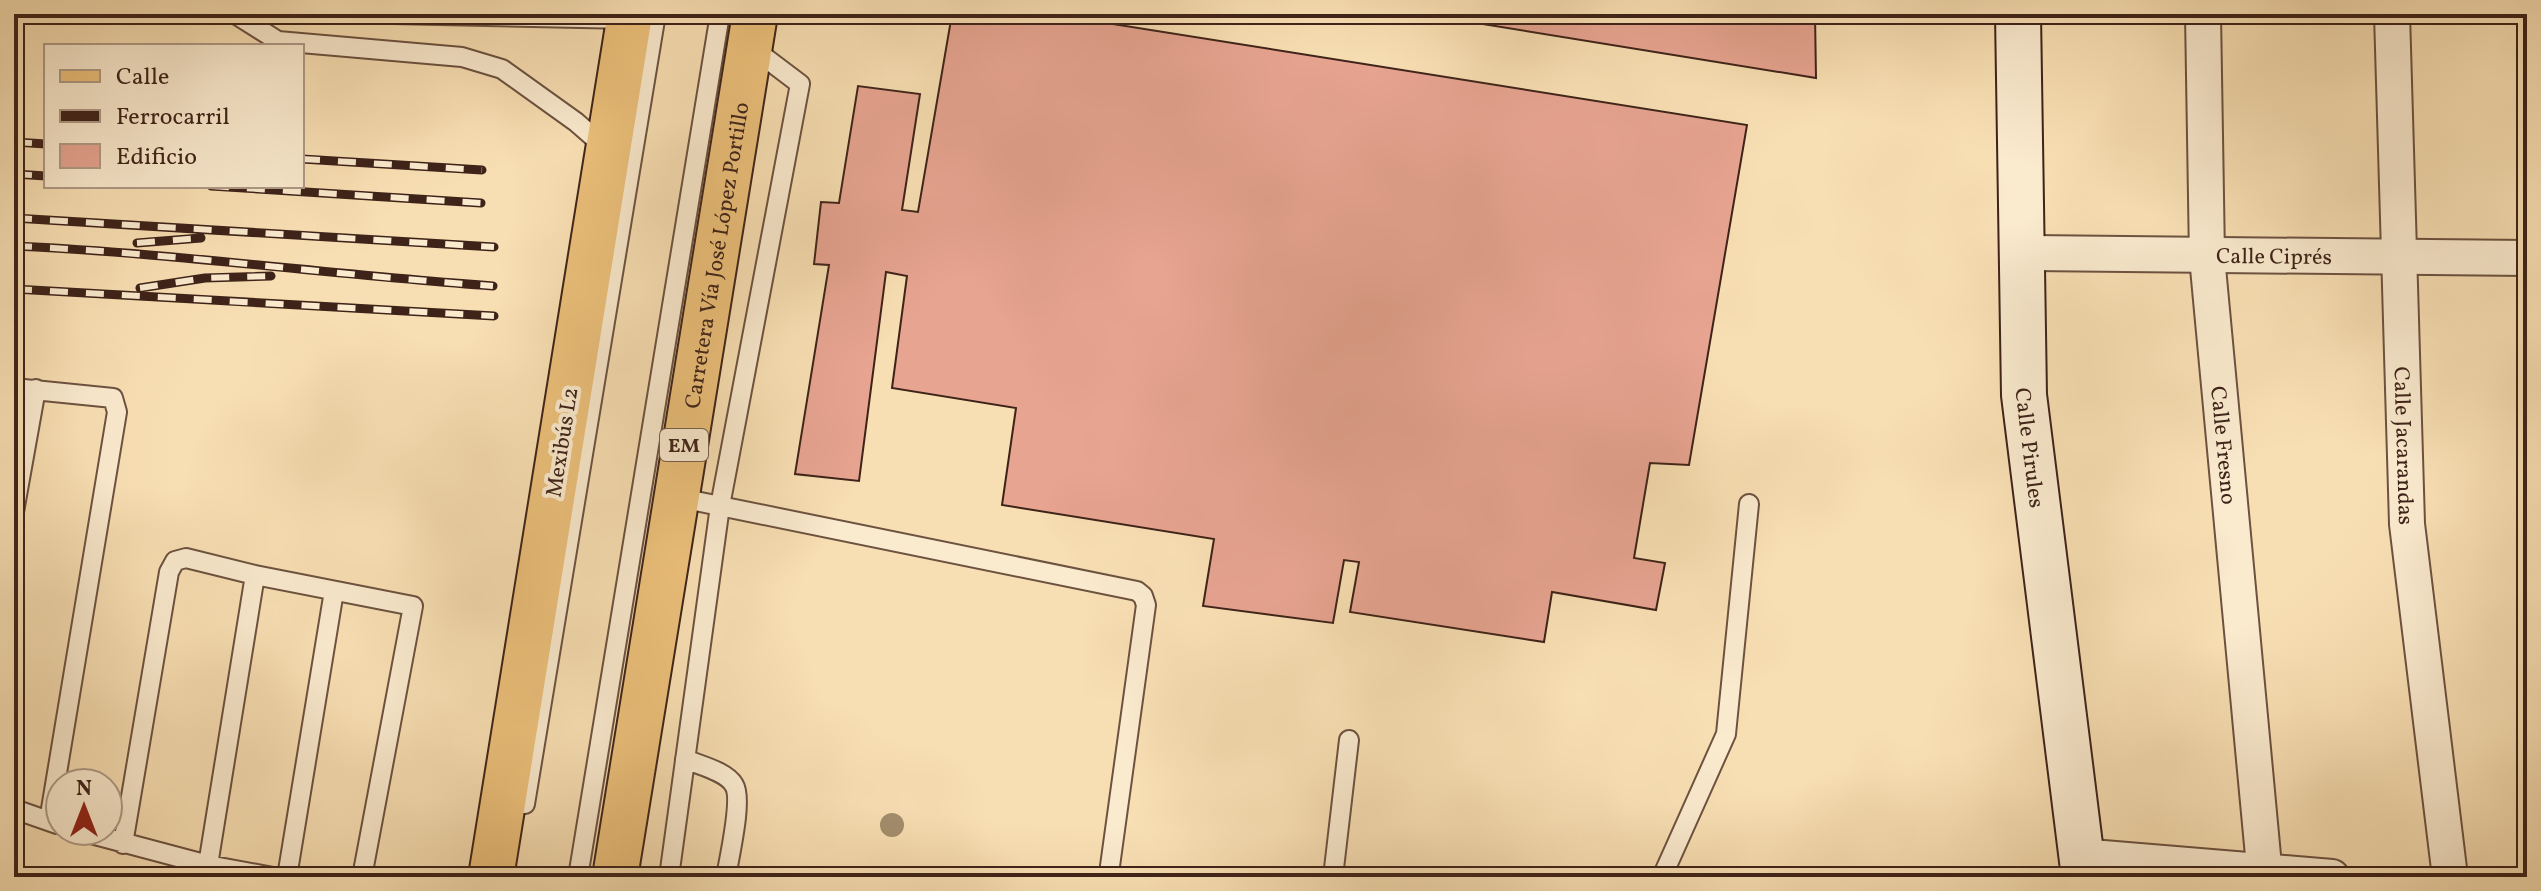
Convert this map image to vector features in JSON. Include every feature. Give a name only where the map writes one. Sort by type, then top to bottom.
[{"type":"main road","name":"Calle Pirules","points":[[2018,14],[2024,395],[2082,867]]},
{"type":"main road","points":[[491,877],[608,150],[638,16]]},
{"type":"main road","name":"Carretera Vía José López Portillo","points":[[615,877],[752,30]]},
{"type":"street","name":"Calle Fresno","points":[[2203,14],[2207,257],[2264,876]]},
{"type":"street","name":"Calle Jacarandas","points":[[2392,14],[2407,524],[2450,877]]},
{"type":"street","name":"Calle Ciprés","points":[[2020,253],[2527,258]]},
{"type":"street","points":[[2082,867],[2332,877]]},
{"type":"lane","points":[[235,14],[278,41],[462,57],[502,69],[576,122],[608,150]]},
{"type":"lane","points":[[392,14],[638,16]]},
{"type":"lane","points":[[578,877],[720,14]]},
{"type":"lane","name":"Mexibús L2","points":[[521,830],[638,16]]},
{"type":"lane","points":[[669,877],[720,506],[800,84],[752,30]]},
{"type":"lane","points":[[14,388],[113,398],[117,412],[63,767]]},
{"type":"lane","points":[[14,512],[36,389]]},
{"type":"lane","points":[[676,497],[1137,591],[1143,596],[1146,605],[1111,877]]},
{"type":"lane","points":[[1662,877],[1726,734],[1749,504]]},
{"type":"lane","points":[[124,838],[169,572],[175,561],[186,558],[413,606],[362,877]]},
{"type":"lane","points":[[208,865],[255,575]]},
{"type":"lane","points":[[287,877],[334,591]]},
{"type":"lane","points":[[1333,877],[1349,740]]},
{"type":"lane","points":[[685,759],[727,777],[735,785],[737,799],[726,877]]},
{"type":"lane","points":[[14,809],[44,820]]},
{"type":"lane","points":[[124,844],[273,877]]},
{"type":"building","points":[[952,14],[1050,14],[1747,125],[1689,465],[1650,463],[1634,558],[1665,563],[1656,610],[1552,592],[1544,642],[1350,612],[1359,562],[1344,560],[1333,623],[1203,606],[1214,539],[1002,505],[1016,408],[892,388],[907,276],[886,272],[859,481],[795,474],[829,265],[814,264],[821,202],[839,203],[858,86],[920,94],[902,210],[918,212]]},
{"type":"building","points":[[1421,14],[1815,14],[1816,78]]},
{"type":"railway","points":[[14,142],[44,144]]},
{"type":"railway","points":[[304,159],[482,170]]},
{"type":"railway","points":[[14,174],[44,176]]},
{"type":"railway","points":[[243,188],[481,203]]},
{"type":"railway","points":[[14,218],[494,247]]},
{"type":"railway","points":[[137,243],[201,238]]},
{"type":"railway","points":[[14,246],[493,286]]},
{"type":"railway","points":[[140,288],[205,278],[271,276]]},
{"type":"railway","points":[[14,289],[494,316]]}]
